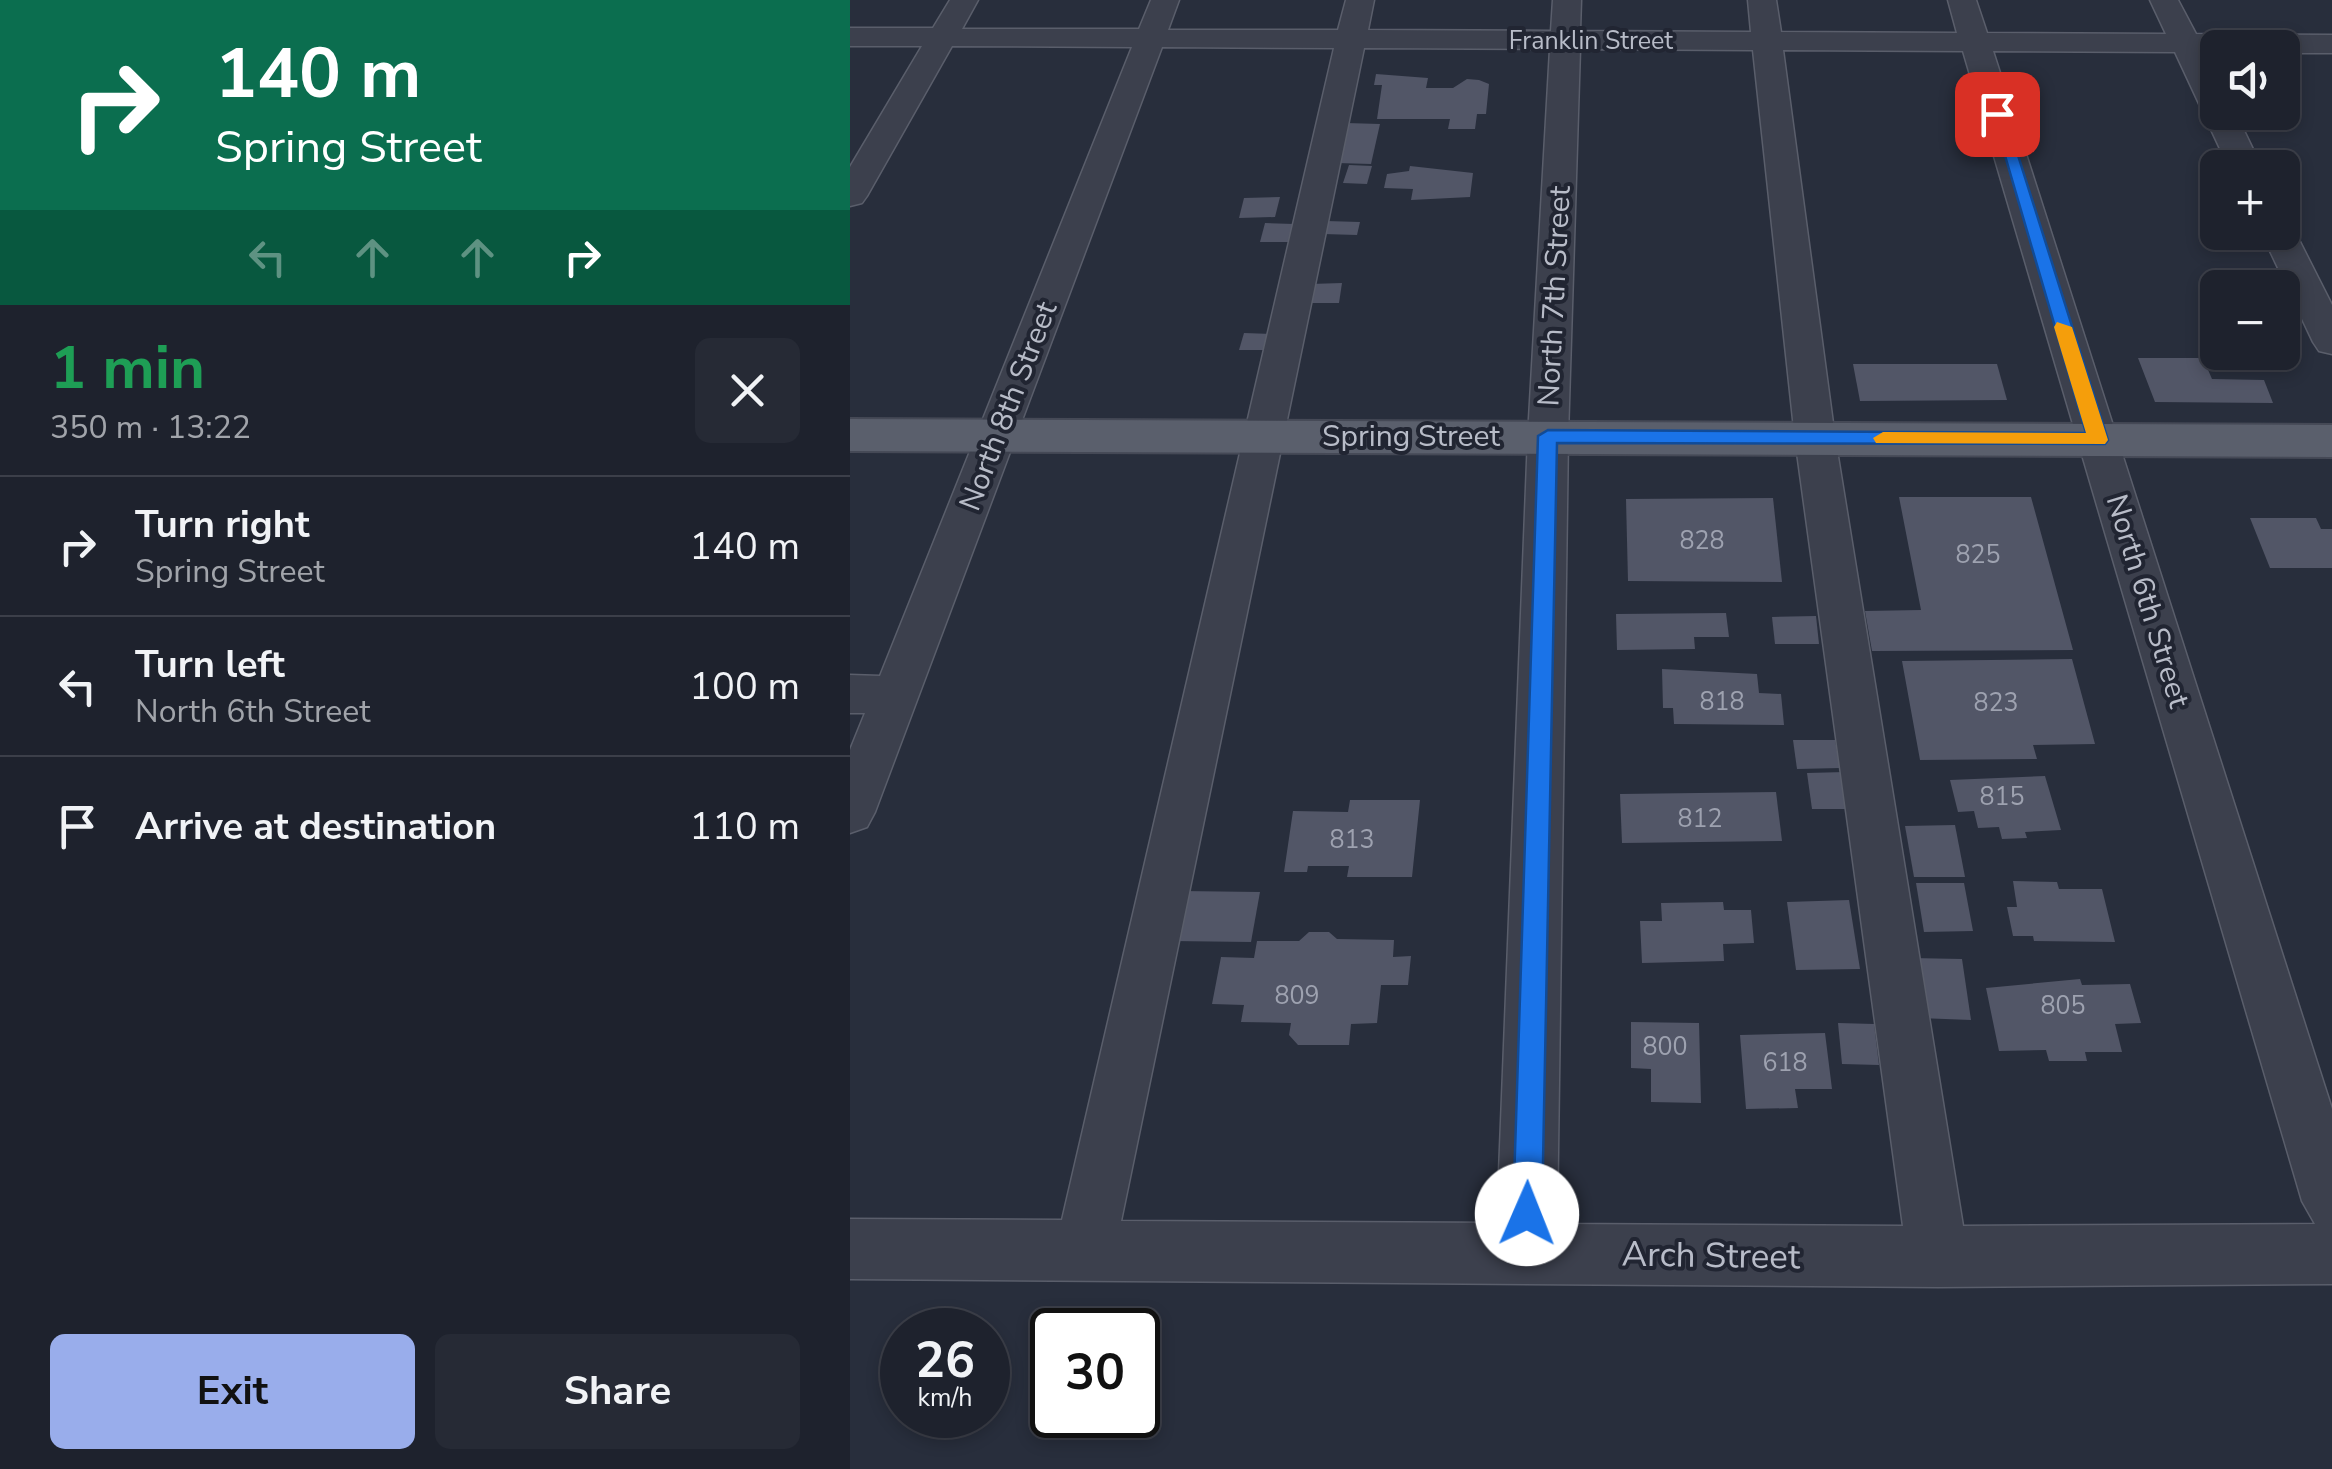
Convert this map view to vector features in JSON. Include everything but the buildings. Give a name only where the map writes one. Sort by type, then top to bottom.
[{"type":"main road","name":"Spring Street","points":[[850,435],[2332,441]]},
{"type":"street","points":[[850,196],[964,0]]},
{"type":"street","name":"North 8th Street","points":[[850,812],[1165,0]]},
{"type":"street","name":"North 6th Street","points":[[1962,0],[2332,1202]]},
{"type":"street","points":[[2164,0],[2200,73]]},
{"type":"street","points":[[1085,1250],[1356,19]]},
{"type":"street","name":"Franklin Street","points":[[850,37],[1150,37],[1356,19],[1765,20],[1975,42],[2332,44]]},
{"type":"street","name":"North 7th Street","points":[[1526,1252],[1548,436],[1567,20]]},
{"type":"street","points":[[1765,20],[1815,438],[1938,1257]]},
{"type":"street","points":[[2287,250],[2332,342]]},
{"type":"street","points":[[850,694],[897,695]]},
{"type":"street","name":"Arch Street","points":[[850,1249],[1938,1257],[2332,1254]]},
{"type":"slow traffic","points":[[1883,438],[2098,440],[2063,327]]},
{"type":"route","points":[[1527,1214],[1548,436],[2098,440],[1997,114]]}]
